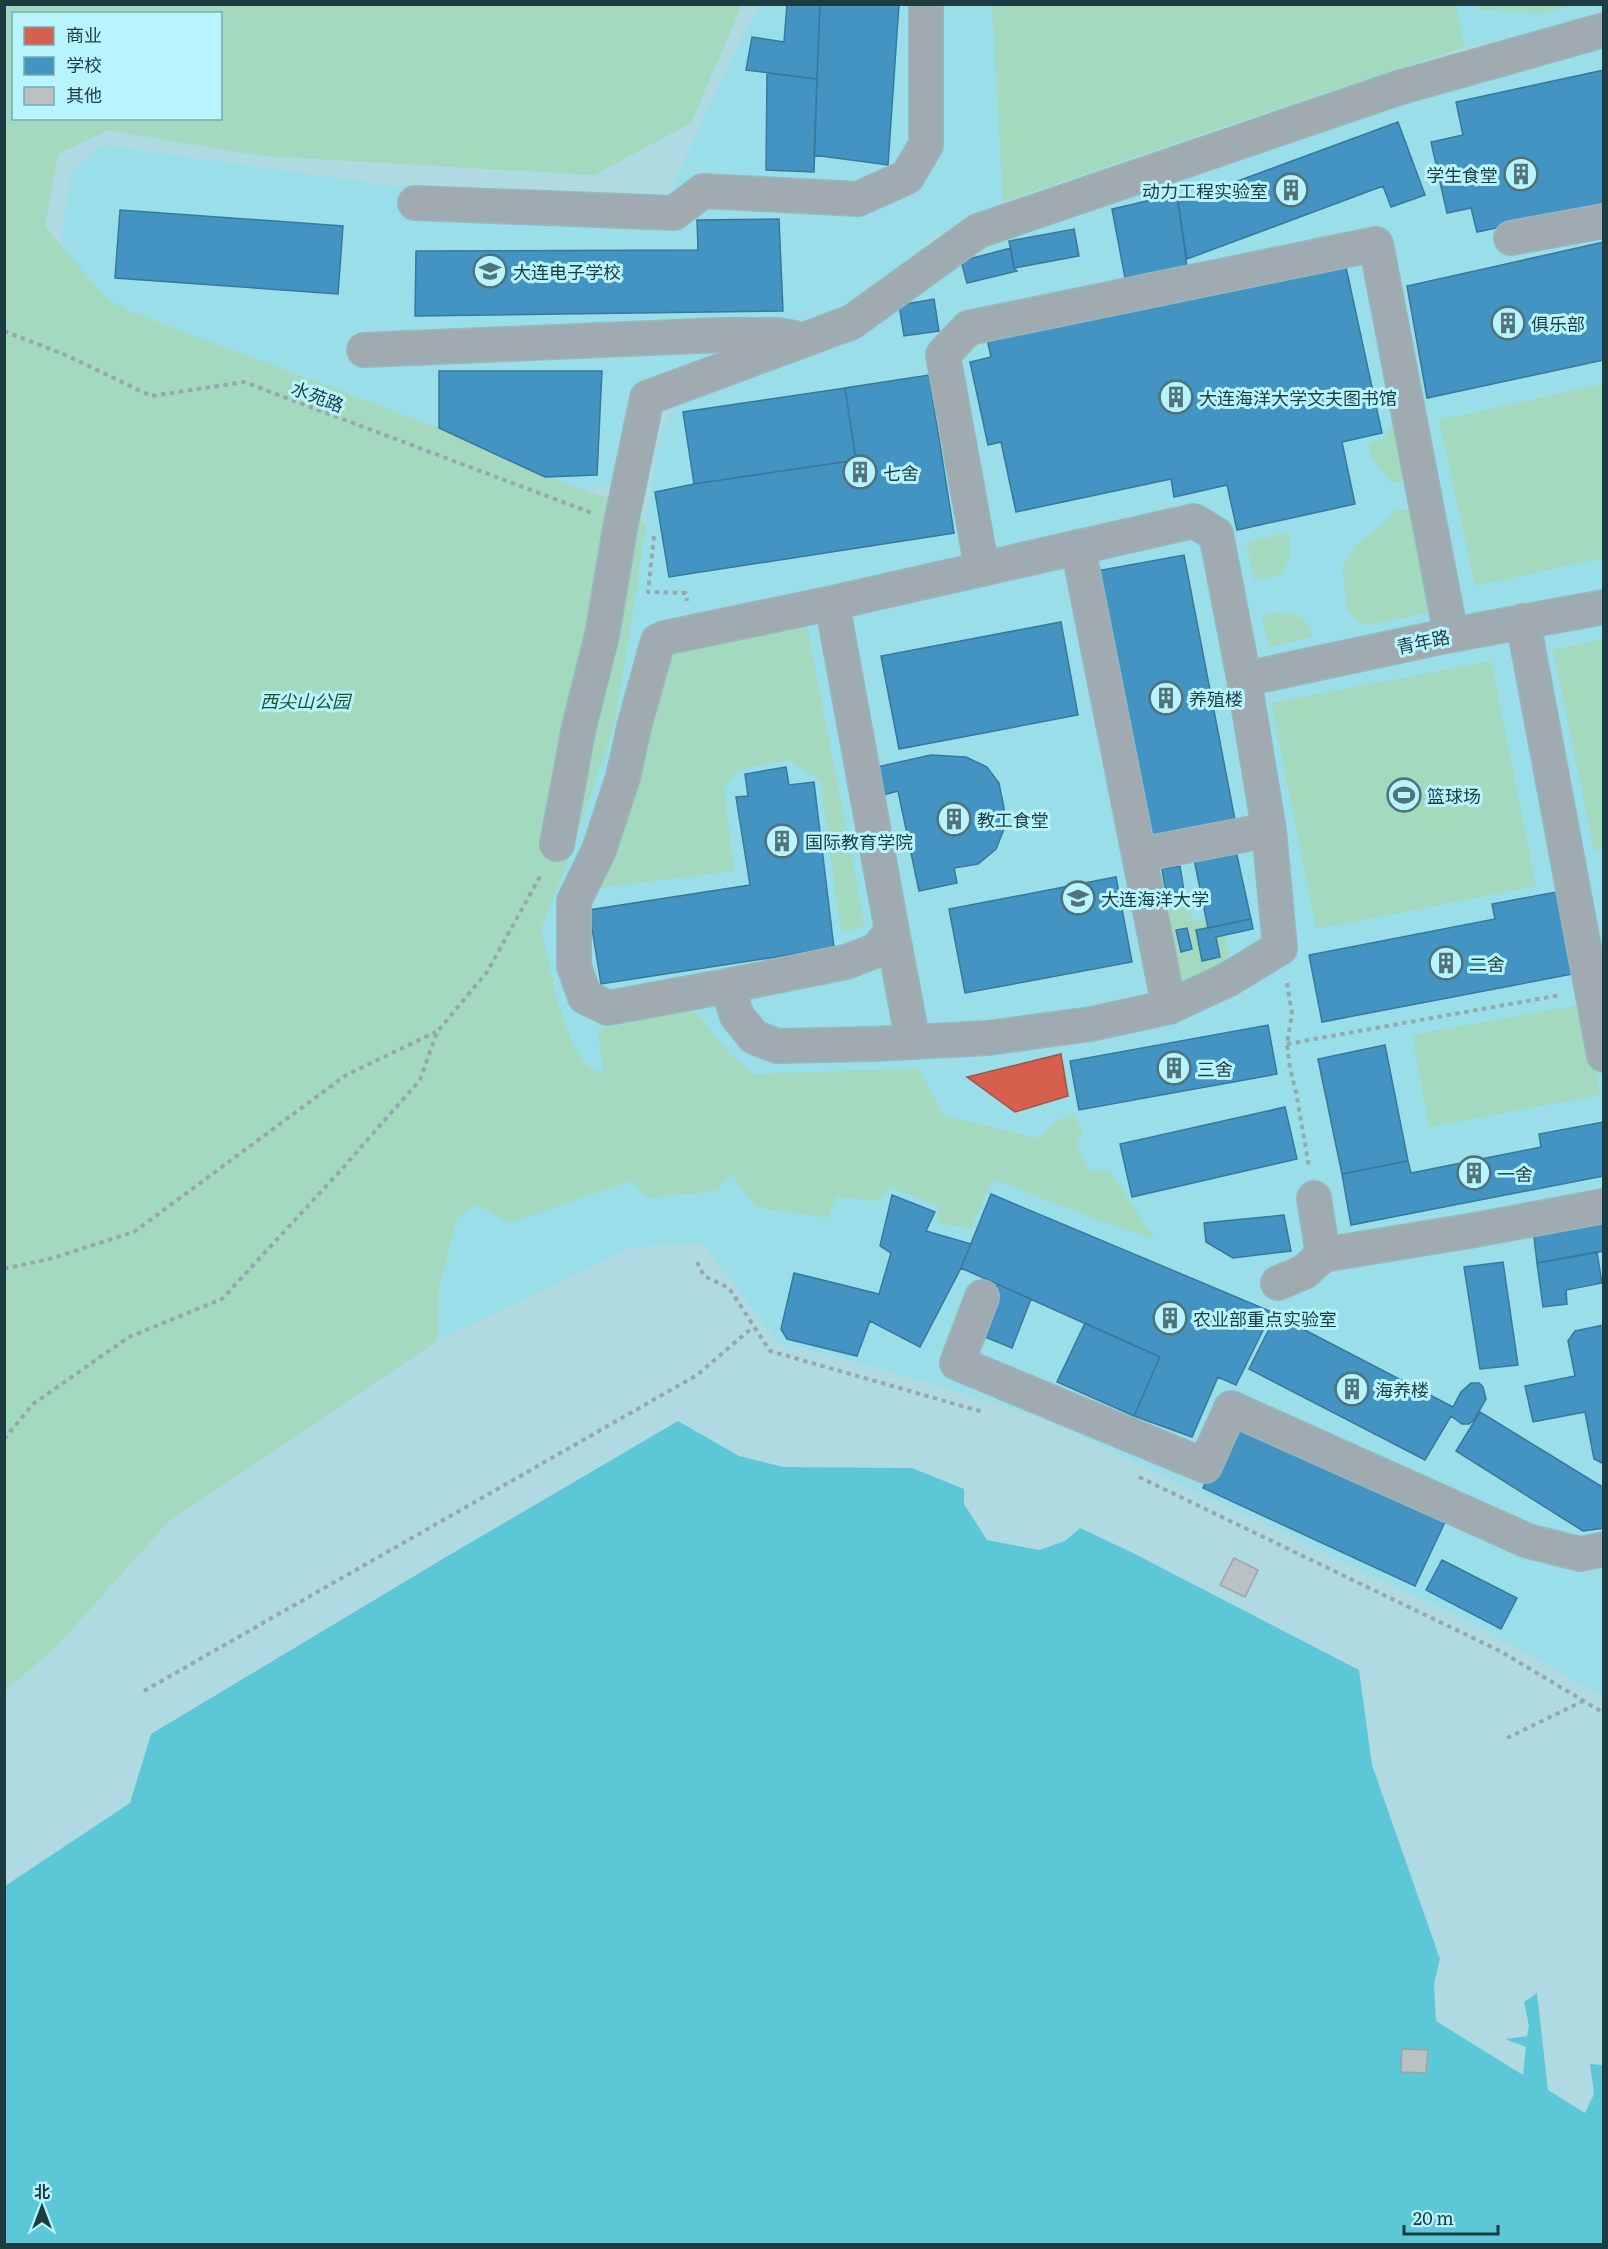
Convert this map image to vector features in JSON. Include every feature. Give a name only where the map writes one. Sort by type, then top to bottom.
[{"type":"street","points":[[415,203],[674,213],[703,191],[858,199],[908,177],[926,145],[926,4]]},
{"type":"street","points":[[557,844],[579,727],[602,635],[633,528],[647,398],[852,322],[978,231],[1398,88],[1604,30]]},
{"type":"street","points":[[1511,238],[1604,220]]},
{"type":"street","points":[[982,569],[943,355],[968,328],[1376,244],[1451,635]]},
{"type":"street","points":[[364,350],[721,335],[778,335],[802,340]]},
{"type":"street","points":[[727,986],[737,1016],[754,1037],[777,1046],[1000,1036],[1091,1024],[1169,1006],[1227,980],[1280,948],[1269,830],[1244,679],[1216,534],[1194,521],[658,641],[635,723],[623,777],[599,850],[574,901],[574,966],[585,997],[608,1008],[846,962],[877,950],[892,931]]},
{"type":"street","points":[[1078,547],[1169,1006]]},
{"type":"street","points":[[832,603],[913,1041]]},
{"type":"street","name":"青年路","points":[[1244,679],[1451,635],[1604,607]]},
{"type":"street","points":[[1523,621],[1604,1055]]},
{"type":"street","points":[[1139,855],[1269,830]]},
{"type":"street","points":[[1314,1198],[1323,1255]]},
{"type":"street","points":[[1278,1283],[1304,1272],[1323,1255],[1604,1206]]},
{"type":"street","points":[[982,1297],[957,1363],[1205,1466],[1232,1408],[1528,1541],[1580,1554],[1604,1549]]},
{"type":"path","name":"水苑路","points":[[4,331],[68,356],[151,396],[244,382],[633,528]]},
{"type":"path","points":[[633,528],[654,535],[648,592],[686,593]]},
{"type":"path","points":[[4,1439],[33,1404],[129,1337],[222,1299],[342,1170],[420,1080],[436,1032],[487,972],[557,844]]},
{"type":"path","points":[[1287,1044],[1590,989]]},
{"type":"path","points":[[1292,1014],[1287,1044],[1314,1198]]},
{"type":"path","points":[[4,1269],[52,1258],[134,1232],[346,1075],[436,1032]]},
{"type":"path","points":[[697,1262],[704,1276],[729,1288],[770,1351],[991,1414]]},
{"type":"path","points":[[144,1691],[696,1375],[753,1327]]},
{"type":"path","points":[[1135,1475],[1500,1651],[1604,1713]]},
{"type":"path","points":[[1507,1738],[1583,1701]]},
{"type":"shaded area","name":"大连电子学校","points":[[762,5],[1603,5],[1603,18],[1511,40],[1465,47],[1003,202],[936,236],[849,311],[671,375],[627,398],[619,482],[585,491],[545,477],[439,428],[134,313],[106,298],[60,244],[72,171],[104,145],[392,186],[667,197],[742,36]]},
{"type":"shaded area","name":"大连海洋大学","points":[[1603,46],[1603,1697],[1485,1629],[1042,1418],[893,1372],[778,1342],[703,1243],[632,1247],[437,1341],[439,1289],[522,977],[566,866],[612,734],[660,432],[677,403],[976,246],[1139,194],[1410,96]]},
{"type":"shaded area","points":[[678,1421],[739,1456],[783,1467],[912,1468],[964,1489],[964,1504],[987,1540],[1039,1550],[1065,1541],[1080,1528],[1359,1670],[1372,1765],[1440,1959],[1434,1984],[1436,2021],[1523,2075],[1526,2047],[1505,2039],[1527,2036],[1529,2026],[1524,2002],[1537,1993],[1548,2090],[1585,2113],[1594,2094],[1590,2064],[1603,2065],[1603,2244],[5,2244],[5,1886],[130,1803],[151,1734]]},
{"type":"green space","points":[[1478,4],[1575,5],[1540,13],[1479,10]]},
{"type":"green space","name":"西尖山公园","points":[[5,5],[742,5],[691,123],[594,175],[264,156],[108,130],[58,154],[45,226],[106,298],[134,313],[439,428],[545,477],[625,504],[646,526],[612,734],[566,866],[541,929],[558,1002],[573,1046],[588,1066],[604,1074],[597,1030],[690,1008],[704,1021],[730,1055],[754,1074],[919,1068],[944,1116],[1039,1138],[1055,1122],[1072,1114],[1083,1130],[1076,1146],[1091,1172],[1110,1171],[1155,1239],[1117,1227],[993,1179],[971,1229],[936,1223],[940,1207],[890,1187],[879,1201],[837,1197],[827,1218],[755,1207],[731,1173],[717,1191],[648,1198],[631,1181],[509,1223],[478,1205],[458,1216],[439,1289],[437,1341],[170,1520],[56,1647],[5,1691]]},
{"type":"green space","points":[[992,5],[1456,5],[1465,47],[1003,202]]},
{"type":"green space","points":[[1603,384],[1603,558],[1475,586],[1439,420]]},
{"type":"green space","points":[[1393,424],[1405,480],[1391,483],[1372,458],[1369,444],[1388,437],[1387,429]]},
{"type":"green space","points":[[1396,509],[1410,510],[1432,612],[1369,625],[1358,622],[1347,608],[1342,568],[1356,545],[1384,524]]},
{"type":"green space","points":[[1289,532],[1289,560],[1281,574],[1255,581],[1246,543]]},
{"type":"green space","points":[[1274,612],[1303,619],[1313,637],[1269,647],[1262,617]]},
{"type":"green space","points":[[806,620],[865,926],[841,932],[820,781],[789,760],[738,770],[724,788],[734,871],[598,888],[666,648]]},
{"type":"green space","points":[[1603,639],[1604,848],[1594,850],[1553,650]]},
{"type":"green space","name":"篮球场","points":[[1491,661],[1536,886],[1316,929],[1271,703]]},
{"type":"green space","points":[[1188,897],[1193,921],[1206,918],[1208,928],[1196,931],[1202,961],[1220,957],[1216,937],[1225,935],[1231,970],[1182,988],[1165,908],[1167,900]]},
{"type":"green space","points":[[1584,1004],[1600,1095],[1429,1127],[1412,1035]]},
{"type":"building: 商业","points":[[1061,1054],[1068,1096],[1015,1112],[967,1077]]},
{"type":"building: 学校","points":[[787,4],[820,4],[817,79],[746,70],[752,37],[784,42]]},
{"type":"building: 学校","points":[[820,4],[899,4],[888,165],[814,155]]},
{"type":"building: 学校","name":"学生食堂","points":[[1604,70],[1604,205],[1477,232],[1471,208],[1447,213],[1431,142],[1463,135],[1456,102]]},
{"type":"building: 学校","points":[[767,73],[817,79],[814,172],[766,170]]},
{"type":"building: 学校","name":"动力工程实验室","points":[[1398,122],[1425,195],[1391,207],[1383,186],[1187,259],[1178,203]]},
{"type":"building: 学校","points":[[1177,194],[1187,267],[1125,278],[1112,209]]},
{"type":"building: 学校","points":[[120,210],[343,226],[338,294],[115,278]]},
{"type":"building: 学校","points":[[779,219],[783,311],[415,316],[416,251],[698,250],[697,220]]},
{"type":"building: 学校","points":[[1074,229],[1079,256],[1014,268],[1009,241]]},
{"type":"building: 学校","name":"俱乐部","points":[[1604,242],[1604,360],[1427,398],[1407,286]]},
{"type":"building: 学校","points":[[1011,248],[1014,268],[1017,271],[967,283],[961,261]]},
{"type":"building: 学校","name":"大连海洋大学文夫图书馆","points":[[1344,258],[1382,433],[1342,442],[1355,504],[1237,530],[1227,485],[1174,497],[1171,479],[1016,512],[1001,442],[988,445],[970,362],[991,357],[986,334]]},
{"type":"building: 学校","points":[[934,299],[939,331],[904,336],[899,305]]},
{"type":"building: 学校","points":[[439,371],[602,371],[597,475],[545,477],[439,428]]},
{"type":"building: 学校","name":"七舍","points":[[929,375],[954,533],[669,577],[655,492],[856,460],[845,388]]},
{"type":"building: 学校","points":[[845,388],[856,460],[694,484],[683,412]]},
{"type":"building: 学校","name":"养殖楼","points":[[1184,555],[1236,825],[1147,842],[1096,571]]},
{"type":"building: 学校","points":[[1061,622],[1078,715],[899,749],[881,656]]},
{"type":"building: 学校","name":"教工食堂","points":[[931,755],[966,757],[987,767],[999,783],[1004,808],[1004,829],[996,849],[978,864],[954,868],[957,883],[919,891],[898,791],[883,795],[877,767]]},
{"type":"building: 学校","name":"国际教育学院","points":[[786,767],[789,785],[814,782],[834,948],[601,984],[589,910],[750,885],[736,797],[748,796],[745,774]]},
{"type":"building: 学校","points":[[1236,851],[1251,919],[1208,928],[1194,859]]},
{"type":"building: 学校","points":[[1180,866],[1185,897],[1167,900],[1162,869]]},
{"type":"building: 学校","points":[[1116,877],[1132,962],[965,993],[949,909]]},
{"type":"building: 学校","name":"二舍","points":[[1556,892],[1560,913],[1571,910],[1583,972],[1322,1022],[1309,955],[1495,919],[1492,904]]},
{"type":"building: 学校","points":[[1251,919],[1253,929],[1216,937],[1220,957],[1202,961],[1196,930]]},
{"type":"building: 学校","points":[[1187,928],[1192,949],[1181,952],[1176,930]]},
{"type":"building: 学校","name":"三舍","points":[[1268,1025],[1277,1074],[1079,1110],[1070,1061]]},
{"type":"building: 学校","points":[[1385,1045],[1408,1161],[1342,1174],[1318,1059]]},
{"type":"building: 学校","points":[[1285,1107],[1297,1159],[1132,1197],[1120,1144]]},
{"type":"building: 学校","name":"一舍","points":[[1604,1122],[1604,1176],[1351,1225],[1342,1174],[1408,1161],[1411,1173],[1541,1147],[1539,1134]]},
{"type":"building: 学校","name":"农业部重点实验室","points":[[991,1194],[1272,1312],[1236,1385],[1218,1377],[1192,1437],[1134,1416],[1160,1357],[961,1268]]},
{"type":"building: 学校","points":[[892,1195],[935,1212],[926,1231],[971,1244],[920,1347],[870,1321],[857,1356],[787,1339],[781,1329],[794,1273],[879,1294],[891,1253],[880,1246]]},
{"type":"building: 学校","points":[[1284,1215],[1291,1251],[1233,1258],[1206,1242],[1204,1223]]},
{"type":"building: 学校","points":[[1604,1216],[1604,1251],[1537,1263],[1533,1228]]},
{"type":"building: 学校","points":[[1597,1252],[1602,1283],[1566,1290],[1567,1304],[1543,1307],[1537,1263]]},
{"type":"building: 学校","points":[[1503,1262],[1518,1365],[1480,1369],[1464,1267]]},
{"type":"building: 学校","points":[[997,1284],[1031,1299],[1012,1348],[978,1334]]},
{"type":"building: 学校","name":"海养楼","points":[[1276,1315],[1453,1407],[1461,1392],[1471,1383],[1479,1383],[1483,1387],[1486,1399],[1474,1420],[1469,1424],[1462,1424],[1451,1416],[1425,1460],[1249,1369]]},
{"type":"building: 学校","points":[[1085,1323],[1160,1357],[1134,1416],[1057,1382]]},
{"type":"building: 学校","points":[[1604,1325],[1604,1464],[1594,1459],[1585,1412],[1533,1422],[1525,1386],[1575,1376],[1568,1341],[1575,1331]]},
{"type":"building: 学校","points":[[1480,1412],[1604,1488],[1604,1528],[1583,1531],[1456,1451]]},
{"type":"building: 学校","points":[[1233,1423],[1445,1522],[1415,1586],[1203,1488]]},
{"type":"building: 学校","points":[[1442,1560],[1517,1598],[1501,1629],[1426,1590]]},
{"type":"building: 其他","points":[[1234,1558],[1258,1570],[1245,1597],[1220,1585]]},
{"type":"building: 其他","points":[[1402,2049],[1428,2050],[1426,2073],[1401,2072]]},
{"type":"place","name":"学生食堂","points":[[1521,174]]},
{"type":"place","name":"动力工程实验室","points":[[1291,190]]},
{"type":"place","name":"大连电子学校","points":[[490,271]]},
{"type":"place","name":"俱乐部","points":[[1508,323]]},
{"type":"place","name":"大连海洋大学文夫图书馆","points":[[1176,397]]},
{"type":"place","name":"七舍","points":[[860,472]]},
{"type":"place","name":"养殖楼","points":[[1166,698]]},
{"type":"place","name":"篮球场","points":[[1404,795]]},
{"type":"place","name":"教工食堂","points":[[954,819]]},
{"type":"place","name":"国际教育学院","points":[[782,841]]},
{"type":"place","name":"大连海洋大学","points":[[1078,898]]},
{"type":"place","name":"二舍","points":[[1446,963]]},
{"type":"place","name":"三舍","points":[[1174,1068]]},
{"type":"place","name":"一舍","points":[[1474,1173]]},
{"type":"place","name":"农业部重点实验室","points":[[1170,1318]]},
{"type":"place","name":"海养楼","points":[[1352,1389]]}]
